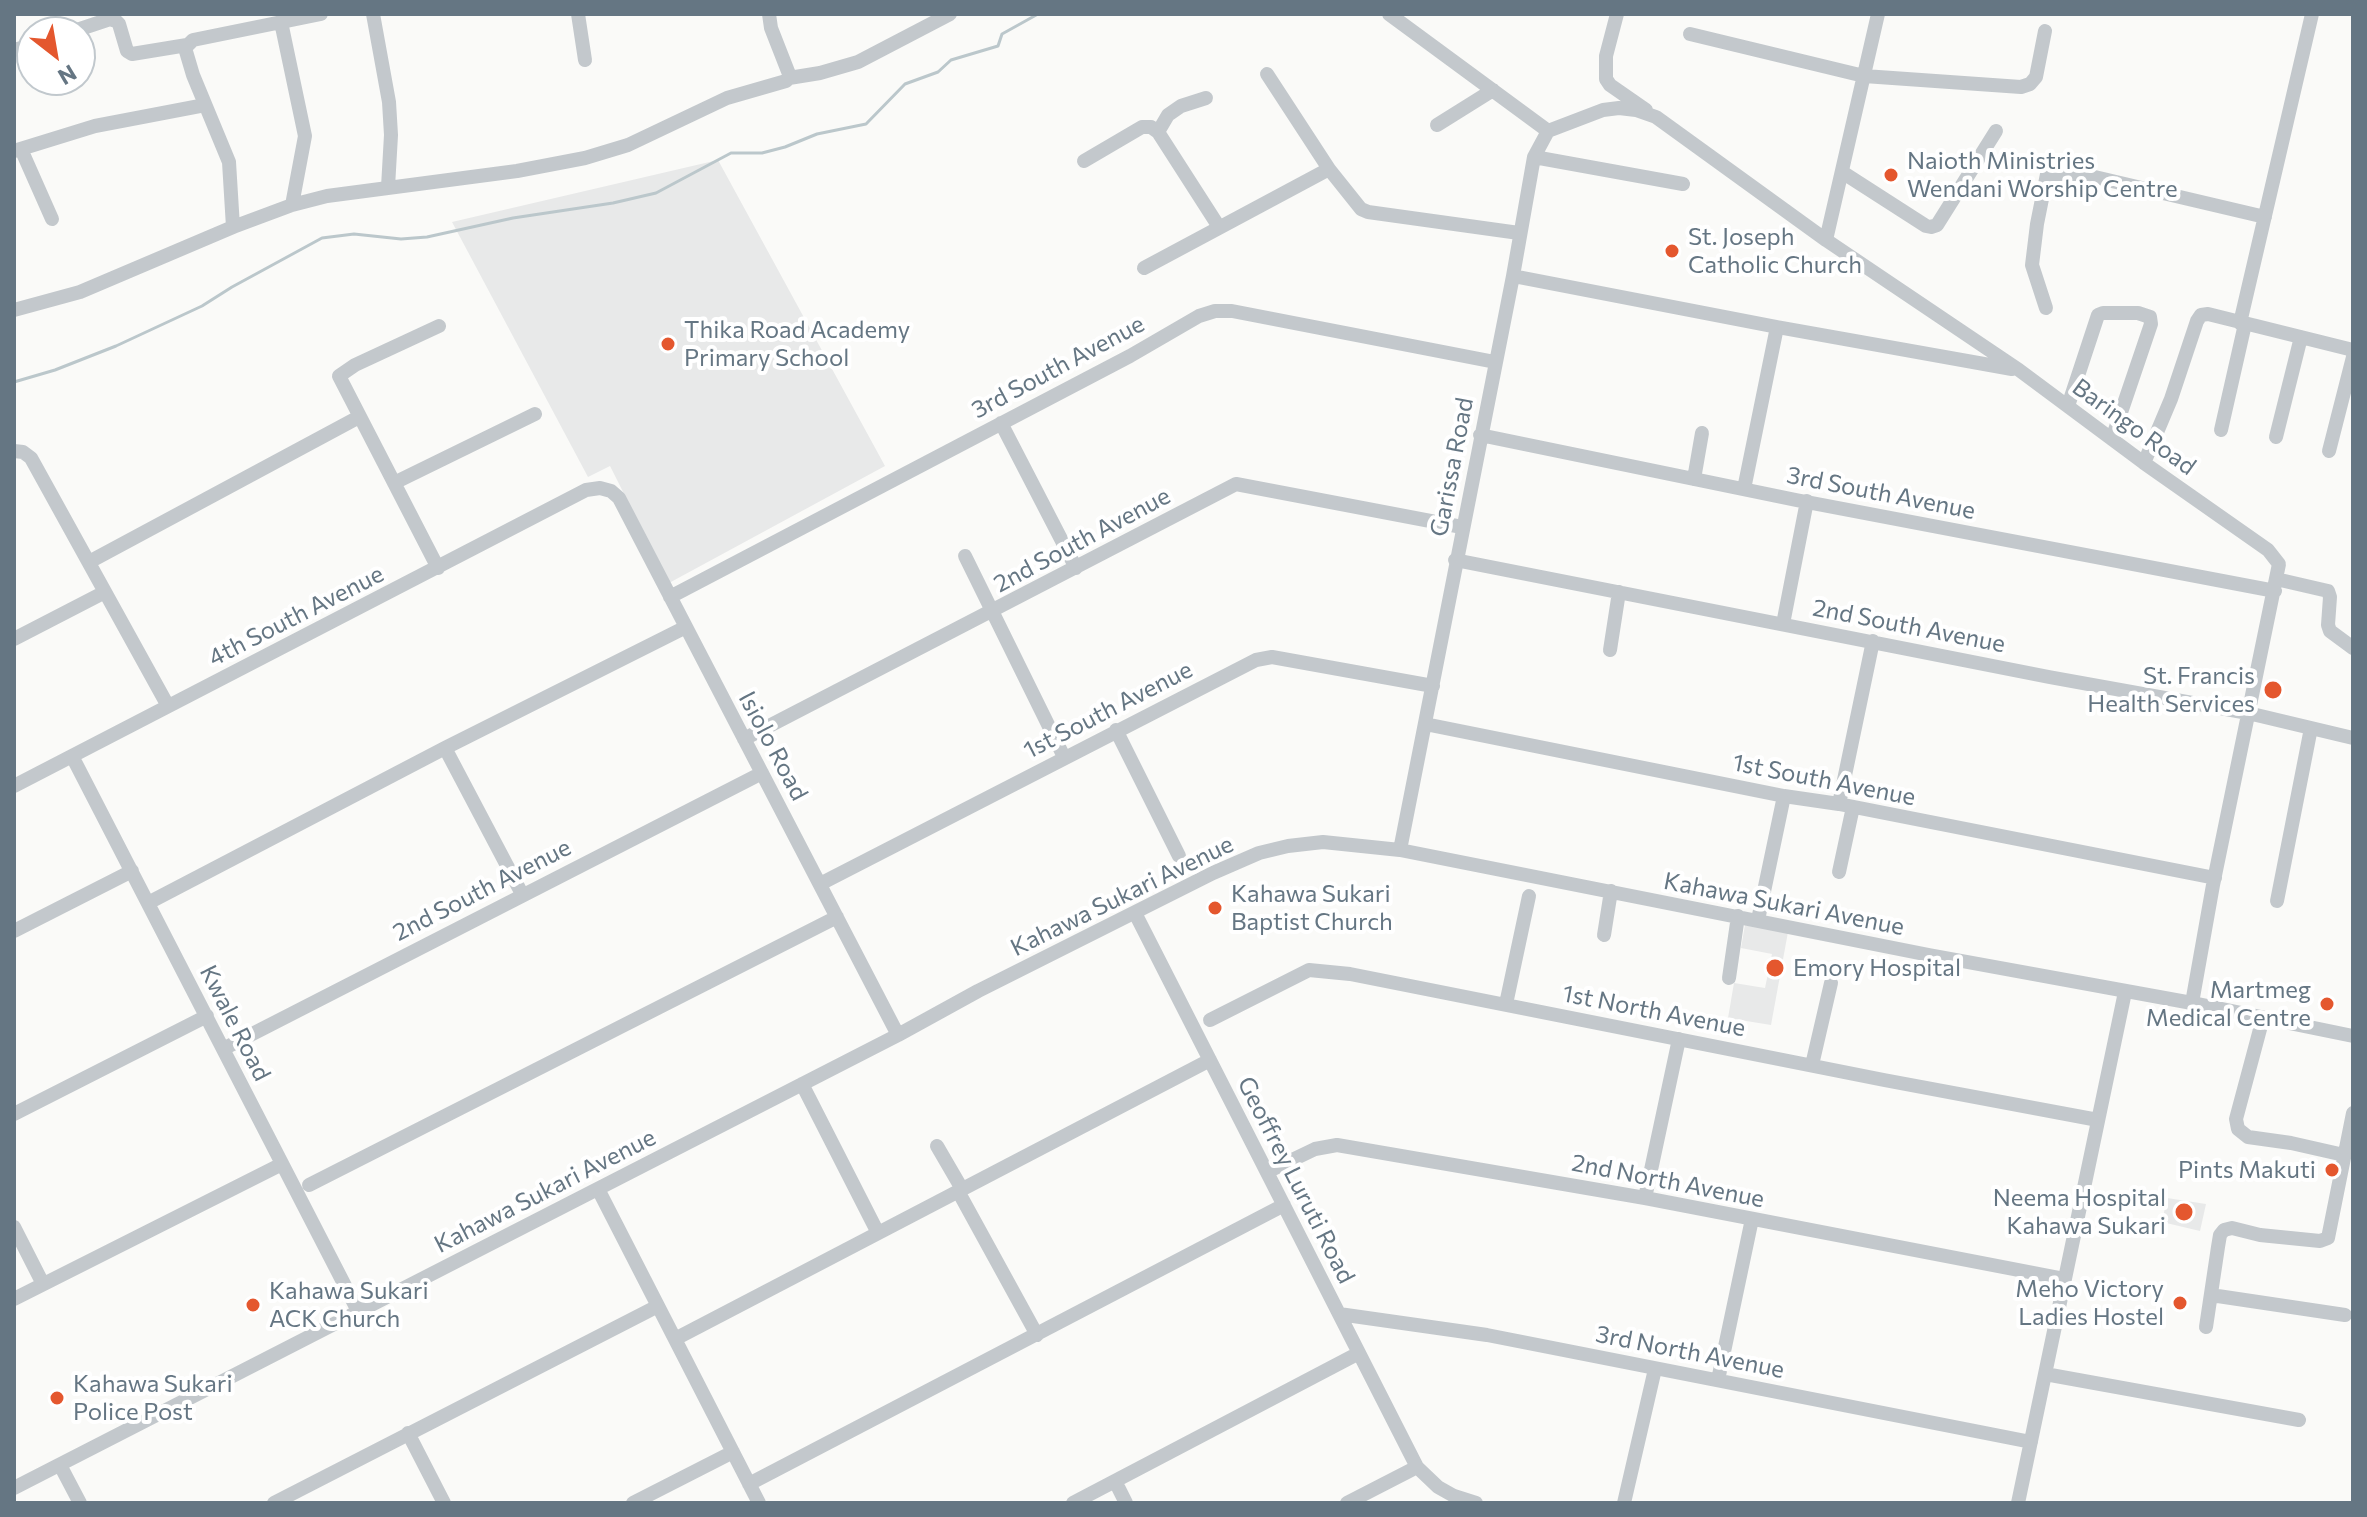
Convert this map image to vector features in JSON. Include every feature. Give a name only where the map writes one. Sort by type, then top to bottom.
[{"type":"street","points":[[96,24],[110,19],[119,24],[127,51],[132,54],[187,45],[193,40],[321,14]]},
{"type":"street","points":[[373,14],[389,102],[388,187]]},
{"type":"street","points":[[578,14],[585,60]]},
{"type":"street","points":[[769,14],[789,78]]},
{"type":"street","points":[[14,310],[80,292],[292,205],[327,196],[517,171],[585,158],[628,145],[678,123],[708,105],[789,78],[858,62],[950,14]]},
{"type":"street","points":[[1389,14],[1548,131]]},
{"type":"street","points":[[1617,14],[1606,56],[1606,79],[1656,117]]},
{"type":"street","points":[[1826,240],[1878,14]]},
{"type":"street","points":[[2221,430],[2265,217],[2312,14]]},
{"type":"street","points":[[281,22],[305,136],[292,205]]},
{"type":"street","points":[[1690,34],[1864,76],[2021,87],[2030,84],[2036,77],[2045,31]]},
{"type":"street","points":[[187,45],[186,52],[205,105],[229,162],[233,227]]},
{"type":"street","points":[[1267,74],[1329,169],[1354,202],[1368,212],[1519,233]]},
{"type":"street","points":[[1437,125],[1493,90]]},
{"type":"street","points":[[1158,132],[1168,115],[1181,106],[1206,98]]},
{"type":"street","points":[[52,219],[18,150],[95,126],[205,105]]},
{"type":"street","name":"Baringo Road","points":[[1548,131],[1603,110],[1636,110],[1656,117],[1826,240],[2019,370],[2268,550],[2279,564],[2276,585]]},
{"type":"street","points":[[1084,161],[1142,127],[1151,127],[1158,132],[1219,227]]},
{"type":"street","name":"Garissa Road","points":[[1400,850],[1534,157],[1548,131]]},
{"type":"street","points":[[1842,172],[1931,227],[1937,225],[1996,131]]},
{"type":"street","points":[[1534,157],[1683,184]]},
{"type":"street","points":[[1144,268],[1329,169]]},
{"type":"street","points":[[2046,308],[2032,265],[2047,174],[2082,174],[2265,217]]},
{"type":"street","points":[[1513,276],[2019,370]]},
{"type":"street","name":"3rd South Avenue","points":[[670,597],[1130,356],[1199,316],[1215,311],[1232,311],[1495,362]]},
{"type":"street","points":[[2068,406],[2098,315],[2138,313],[2150,317],[2151,324],[2112,439]]},
{"type":"street","points":[[2144,463],[2201,315],[2208,314],[2353,350]]},
{"type":"street","points":[[438,568],[339,376],[355,365],[439,326]]},
{"type":"street","points":[[1744,489],[1777,327]]},
{"type":"street","points":[[2276,437],[2301,337]]},
{"type":"street","points":[[2329,451],[2353,357]]},
{"type":"street","points":[[394,483],[535,414]]},
{"type":"street","points":[[89,562],[359,417]]},
{"type":"street","points":[[1001,423],[1076,568]]},
{"type":"street","points":[[1694,479],[1702,433]]},
{"type":"street","name":"3rd South Avenue","points":[[1480,435],[1807,501],[2276,585],[2328,591],[2330,631],[2353,648]]},
{"type":"street","points":[[14,451],[23,452],[31,458],[168,706]]},
{"type":"street","name":"2nd South Avenue","points":[[744,739],[1236,484],[1462,527]]},
{"type":"street","name":"Isiolo Road","points":[[600,488],[611,491],[619,498],[898,1035]]},
{"type":"street","name":"4th South Avenue","points":[[14,786],[586,490],[600,488]]},
{"type":"street","points":[[1783,624],[1807,501]]},
{"type":"street","points":[[965,556],[1064,757]]},
{"type":"street","name":"2nd South Avenue","points":[[1455,560],[2248,713],[2353,738]]},
{"type":"street","points":[[2192,1003],[2276,585]]},
{"type":"street","points":[[14,639],[105,592]]},
{"type":"street","points":[[1610,650],[1619,592]]},
{"type":"street","points":[[148,903],[686,627]]},
{"type":"street","points":[[1839,872],[1846,806],[1873,641]]},
{"type":"street","name":"1st South Avenue","points":[[820,884],[1263,657],[1433,686]]},
{"type":"street","name":"1st South Avenue","points":[[1425,724],[2215,878]]},
{"type":"street","points":[[2277,901],[2311,728]]},
{"type":"street","points":[[1116,730],[1179,856]]},
{"type":"street","points":[[445,748],[522,894]]},
{"type":"street","name":"Kwale Road","points":[[72,756],[282,1164],[303,1188],[358,1311]]},
{"type":"street","name":"2nd South Avenue","points":[[223,1049],[762,773]]},
{"type":"street","points":[[1758,920],[1784,796]]},
{"type":"street","name":"Kahawa Sukari Avenue","points":[[14,1488],[898,1035],[978,991],[1213,873],[1259,853],[1288,846],[1323,842],[1400,850],[2353,1036]]},
{"type":"street","points":[[14,931],[132,871]]},
{"type":"street","points":[[1604,935],[1611,891]]},
{"type":"street","points":[[1506,1004],[1529,896]]},
{"type":"street","name":"Geoffrey Luruti Road","points":[[1135,913],[1203,1024],[1210,1060],[1417,1467]]},
{"type":"street","points":[[1729,978],[1738,916]]},
{"type":"street","points":[[303,1188],[837,917]]},
{"type":"street","name":"1st North Avenue","points":[[1203,1024],[1309,970],[1350,974],[2098,1120]]},
{"type":"street","points":[[1812,1065],[1831,983]]},
{"type":"street","points":[[2018,1503],[2125,992]]},
{"type":"street","points":[[14,1114],[207,1016]]},
{"type":"street","points":[[2263,1018],[2236,1119],[2238,1129],[2248,1137],[2344,1155]]},
{"type":"street","points":[[1645,1198],[1679,1039]]},
{"type":"street","points":[[675,1339],[1210,1060]]},
{"type":"street","points":[[802,1084],[878,1233]]},
{"type":"street","points":[[2206,1327],[2220,1235],[2224,1230],[2232,1228],[2260,1235],[2320,1241],[2328,1238],[2353,1113]]},
{"type":"street","name":"2nd North Avenue","points":[[1267,1172],[1315,1149],[1337,1145],[1645,1198],[2065,1279]]},
{"type":"street","points":[[937,1146],[1037,1335]]},
{"type":"street","points":[[14,1299],[282,1164]]},
{"type":"street","points":[[598,1189],[759,1503]]},
{"type":"street","points":[[749,1484],[1284,1205]]},
{"type":"street","points":[[1718,1380],[1752,1219]]},
{"type":"street","points":[[14,1227],[43,1284]]},
{"type":"street","points":[[2211,1295],[2345,1315]]},
{"type":"street","points":[[274,1503],[658,1306]]},
{"type":"street","name":"3rd North Avenue","points":[[1339,1314],[1487,1335],[2031,1442]]},
{"type":"street","points":[[1073,1503],[1359,1353]]},
{"type":"street","points":[[1624,1503],[1655,1369]]},
{"type":"street","points":[[2045,1374],[2299,1420]]},
{"type":"street","points":[[408,1433],[444,1503]]},
{"type":"street","points":[[633,1503],[733,1452]]},
{"type":"street","points":[[60,1465],[80,1503]]},
{"type":"street","points":[[1347,1503],[1417,1467],[1438,1487],[1476,1503]]},
{"type":"street","points":[[1115,1481],[1126,1503]]},
{"type":"shaded area","name":"Thika Road Academy Primary School","points":[[718,160],[885,466],[669,583],[610,466],[588,477],[452,222]]},
{"type":"shaded area","name":"Emory Hospital","points":[[1745,925],[1788,932],[1771,1025],[1728,1018],[1734,983],[1765,988],[1772,954],[1741,948]]},
{"type":"shaded area","name":"Neema Hospital Kahawa Sukari","points":[[2167,1198],[2206,1204],[2200,1231],[2162,1222]]},
{"type":"waterway","points":[[14,382],[116,346],[202,306],[322,238],[354,234],[401,239],[427,237],[513,218],[613,203],[656,193],[731,153],[762,153],[817,134],[866,124],[905,84],[938,72],[951,60],[998,46],[1002,34],[1038,14]]},
{"type":"place","name":"Naioth Ministries Wendani Worship Centre","points":[[1891,175]]},
{"type":"place","name":"St. Joseph Catholic Church","points":[[1672,251]]},
{"type":"place","name":"Thika Road Academy Primary School","points":[[668,344]]},
{"type":"place","name":"St. Francis Health Services","points":[[2273,690]]},
{"type":"place","name":"Kahawa Sukari Baptist Church","points":[[1215,908]]},
{"type":"place","name":"Emory Hospital","points":[[1775,968]]},
{"type":"place","name":"Martmeg Medical Centre","points":[[2327,1004]]},
{"type":"place","name":"Pints Makuti","points":[[2332,1170]]},
{"type":"place","name":"Neema Hospital Kahawa Sukari","points":[[2184,1212]]},
{"type":"place","name":"Meho Victory Ladies Hostel","points":[[2180,1303]]},
{"type":"place","name":"Kahawa Sukari ACK Church","points":[[253,1305]]},
{"type":"place","name":"Kahawa Sukari Police Post","points":[[57,1398]]}]
